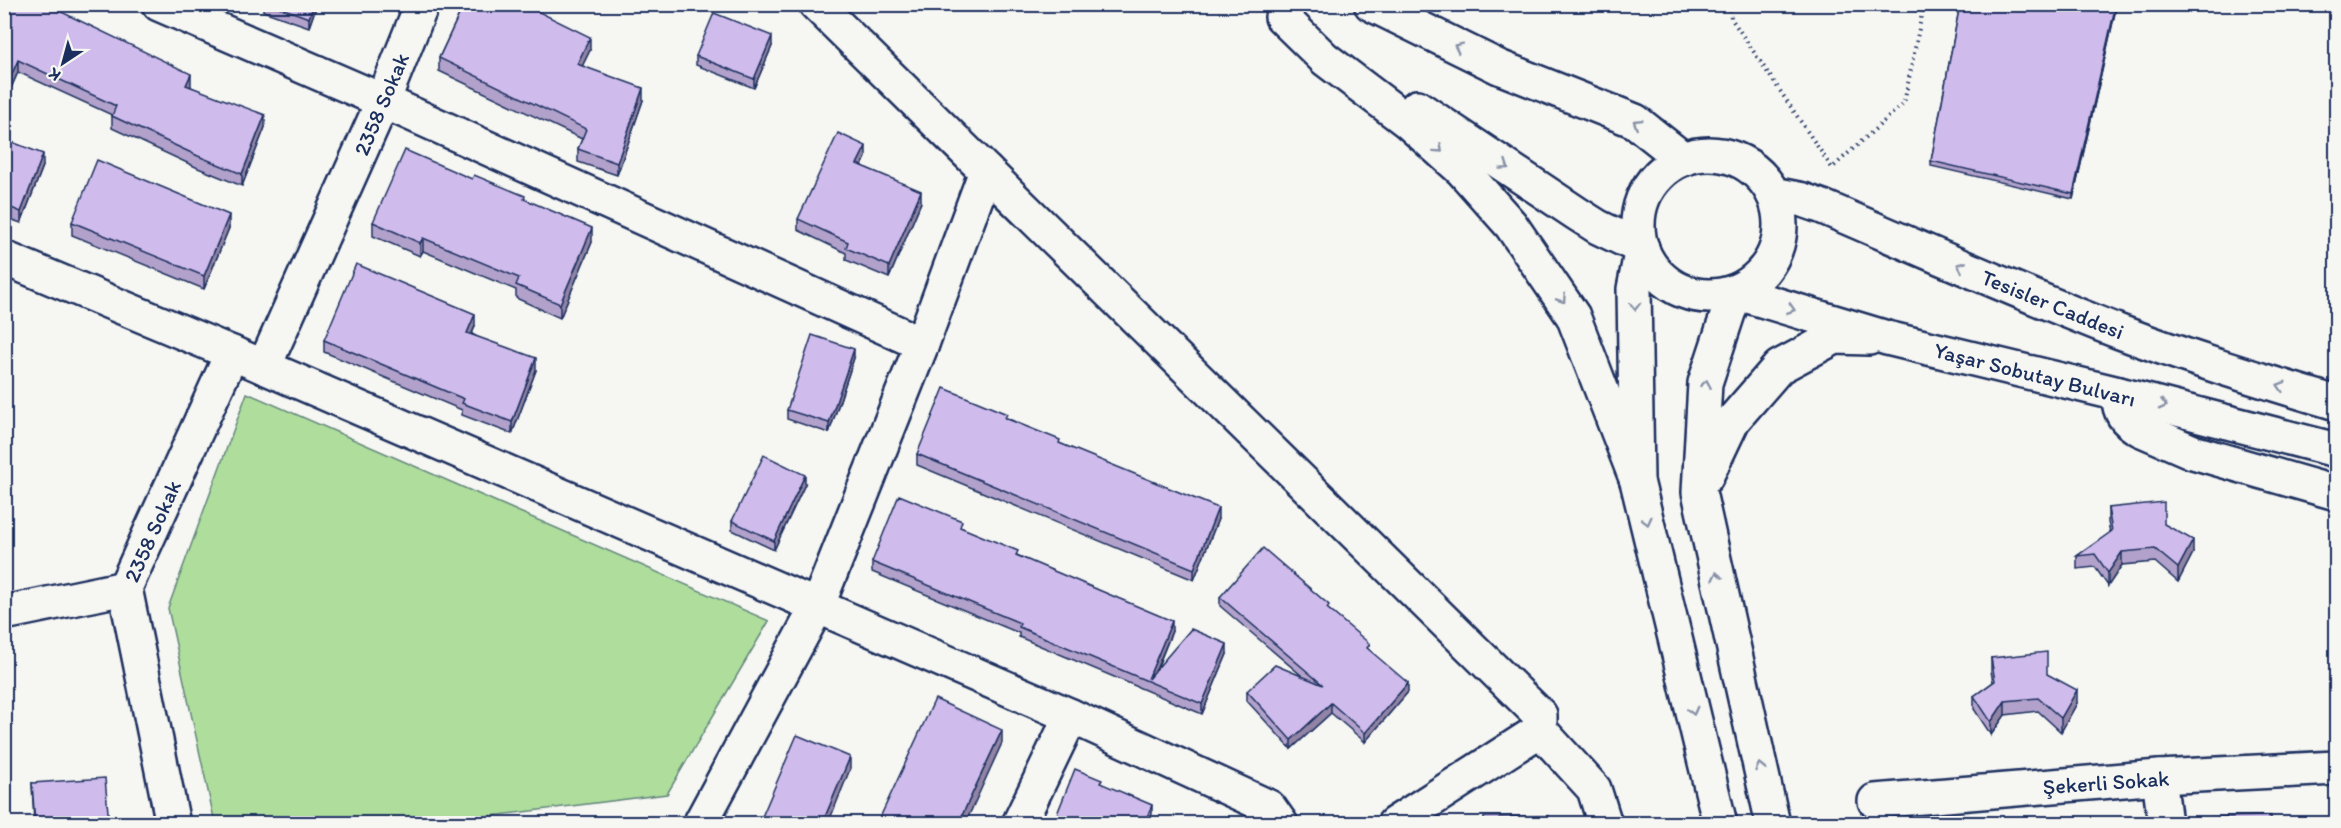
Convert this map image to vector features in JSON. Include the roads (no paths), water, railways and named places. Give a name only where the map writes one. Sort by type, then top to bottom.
[{"type":"street","points":[[159,4],[383,100],[922,344]]},
{"type":"street","name":"2358 Sokak","points":[[264,367],[383,100],[422,4]]},
{"type":"street","points":[[816,4],[1540,716],[1540,730],[1594,789],[1605,824]]},
{"type":"street","points":[[1371,4],[1499,67],[1635,121],[1683,159]]},
{"type":"street","points":[[1273,11],[1576,213],[1642,248]]},
{"type":"street","points":[[1273,11],[1326,59],[1407,121],[1462,170],[1511,225],[1573,316],[1637,481],[1720,824]]},
{"type":"street","points":[[1704,154],[1725,156],[1745,164],[1761,177],[1773,194],[1780,217],[1779,240],[1770,262],[1755,280],[1735,292],[1713,296],[1690,294],[1669,284],[1653,269],[1642,248],[1638,227],[1641,205],[1650,186],[1664,170],[1683,159],[1704,154]]},
{"type":"street","points":[[700,824],[817,607],[922,344],[986,171]]},
{"type":"street","name":"Tesisler Caddesi","points":[[1773,194],[1803,200],[1822,207],[2123,333],[2245,376],[2337,403]]},
{"type":"street","points":[[1637,481],[1634,289],[1642,248]]},
{"type":"street","points":[[4,258],[232,353],[1071,716],[1269,807],[1281,824]]},
{"type":"street","points":[[1735,292],[1705,383],[1699,492],[1773,824]]},
{"type":"street","name":"Yaşar Sobutay Bulvarı","points":[[1735,292],[1887,338],[2337,450]]},
{"type":"street","points":[[1699,492],[1733,420],[1779,367],[1835,337],[1887,338]]},
{"type":"street","name":"2358 Sokak","points":[[173,824],[125,588],[232,353]]},
{"type":"street","points":[[2118,394],[2121,412],[2132,425],[2140,429],[2193,452],[2337,493]]},
{"type":"street","points":[[4,613],[125,588]]},
{"type":"street","points":[[1020,824],[1071,716]]},
{"type":"street","points":[[1394,824],[1540,730]]},
{"type":"street","name":"Şekerli Sokak","points":[[1875,801],[2159,777],[2337,768]]},
{"type":"street","points":[[2159,777],[2165,824]]},
{"type":"waterway","points":[[2331,4],[2336,19]]}]
